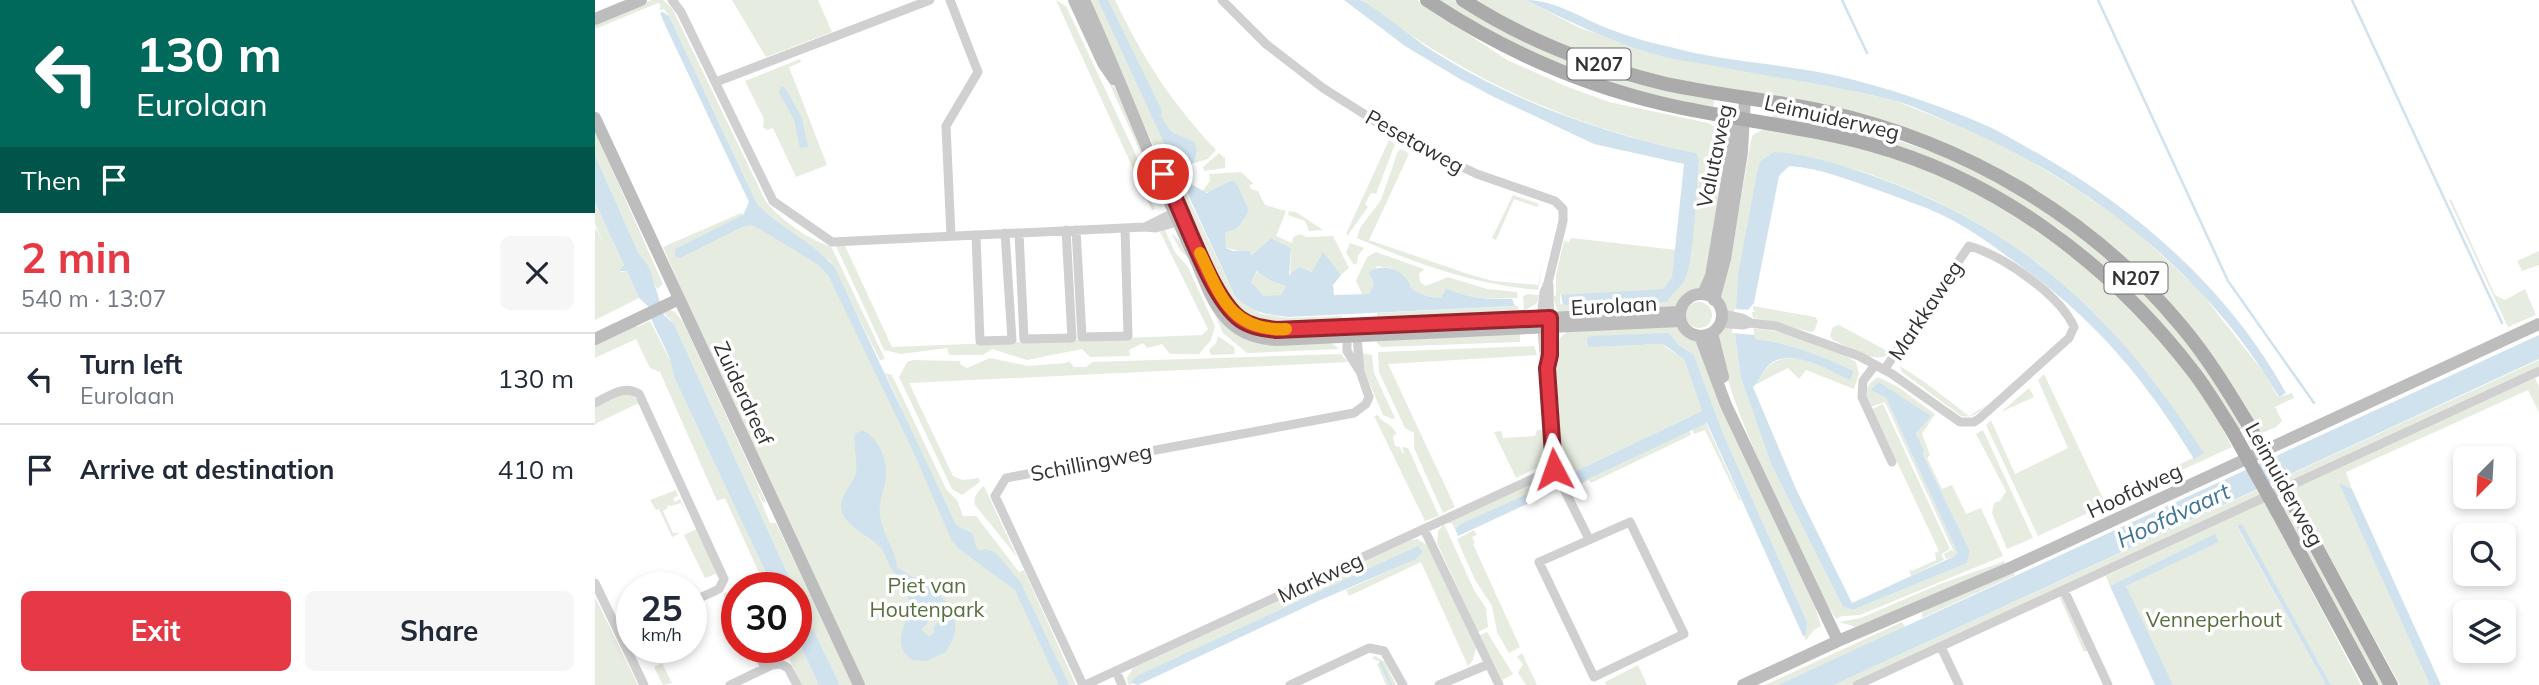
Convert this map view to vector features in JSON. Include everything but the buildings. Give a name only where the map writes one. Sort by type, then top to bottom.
[{"type":"main road","name":"Leimuiderweg","points":[[1427,0],[1500,45],[1580,79],[1663,104],[1873,145],[1939,170],[2001,200],[2089,262],[2159,330],[2193,372],[2233,432],[2371,685]]},
{"type":"main road","name":"Leimuiderweg","points":[[1463,0],[1519,32],[1610,69],[1663,83],[1821,111],[1879,125],[1945,149],[1977,164],[2059,212],[2146,287],[2214,368],[2294,504],[2391,685]]},
{"type":"street","points":[[595,13],[626,0]]},
{"type":"street","points":[[595,19],[641,0]]},
{"type":"street","points":[[673,0],[773,201],[832,242],[1125,228],[1145,226],[1178,216]]},
{"type":"street","points":[[680,0],[681,12]]},
{"type":"street","points":[[716,82],[930,0]]},
{"type":"street","points":[[950,0],[978,72],[946,126],[951,236]]},
{"type":"street","name":"Eurolaan","points":[[1074,0],[1103,63],[1119,84]]},
{"type":"street","name":"Eurolaan","points":[[1084,0],[1178,216],[1221,297],[1239,318],[1256,326],[1276,330],[1351,333],[1680,316]]},
{"type":"street","name":"Pesetaweg","points":[[1222,0],[1266,44],[1313,80],[1405,140],[1477,174],[1555,201],[1563,209],[1563,221],[1548,283],[1546,323],[1550,355],[1547,368],[1554,469]]},
{"type":"street","name":"Valutaweg","points":[[1709,297],[1725,259],[1745,98]]},
{"type":"street","name":"Zuiderdreef","points":[[595,118],[859,685]]},
{"type":"street","points":[[1019,233],[1024,339],[1128,336],[1125,228]]},
{"type":"street","points":[[1071,230],[1077,337]]},
{"type":"street","points":[[976,235],[980,341],[1012,340],[1005,233]]},
{"type":"street","name":"Markkaweg","points":[[1969,246],[1985,250],[2035,284],[2069,314],[2074,327],[2069,338],[1973,422],[1961,422],[1884,370],[1969,246]]},
{"type":"street","points":[[1838,641],[1726,405],[1720,324],[1709,297],[1691,297],[1682,306],[1680,316],[1686,330],[1720,324],[1753,323],[1776,326],[1818,340],[1884,370]]},
{"type":"street","points":[[595,339],[679,299]]},
{"type":"street","name":"Hoofdweg","points":[[1744,685],[1838,641],[2012,567],[2539,324]]},
{"type":"street","name":"Schillingweg","points":[[1084,685],[995,496],[1006,478],[1355,413],[1366,404],[1369,397],[1360,371],[1347,351],[1351,333]]},
{"type":"street","points":[[1875,365],[1863,381],[1862,397],[1892,462]]},
{"type":"street","points":[[1857,685],[2539,371]]},
{"type":"street","points":[[595,403],[625,388],[633,389],[639,394],[723,579],[719,590],[707,595]]},
{"type":"street","points":[[1554,469],[1589,539]]},
{"type":"street","name":"Markweg","points":[[1084,685],[1554,469]]},
{"type":"street","points":[[1630,522],[1684,634],[1594,677],[1539,562],[1589,539],[1630,522]]},
{"type":"street","points":[[1423,529],[1499,685]]},
{"type":"street","points":[[595,583],[616,626]]},
{"type":"street","points":[[2064,590],[2109,684]]},
{"type":"street","points":[[1941,647],[1959,685]]},
{"type":"street","points":[[1290,685],[1369,648],[1384,651],[1403,685]]},
{"type":"street","points":[[634,663],[644,685]]},
{"type":"street","points":[[762,663],[765,668]]},
{"type":"street","points":[[730,685],[776,664],[784,665],[797,685]]},
{"type":"street","points":[[1439,685],[1489,664]]},
{"type":"street","points":[[1116,671],[1122,685]]},
{"type":"green space","points":[[652,0],[663,0],[672,8],[765,200],[795,228],[814,240],[831,246],[885,359],[880,360],[830,261],[763,212],[757,204],[669,16],[664,9],[659,10],[661,5],[658,3],[595,29],[595,22]]},
{"type":"green space","points":[[732,0],[818,0],[832,32],[766,57]]},
{"type":"green space","points":[[1056,0],[1066,6],[1142,168],[1143,184],[1155,209],[1152,210]]},
{"type":"green space","points":[[1087,0],[1115,0],[1159,79],[1216,150],[1208,159],[1184,166],[1189,179],[1172,186]]},
{"type":"green space","points":[[1361,0],[1417,0],[1507,60],[1568,87],[1609,102],[1708,123],[1724,132],[1729,142],[1708,276],[1701,290],[1669,310],[1561,313],[1553,297],[1556,295],[1556,275],[1564,241],[1569,242],[1571,238],[1677,250],[1673,278],[1663,290],[1561,296],[1560,293],[1560,303],[1563,305],[1667,300],[1684,281],[1690,257],[1699,159],[1696,153],[1603,129],[1519,96],[1440,54]]},
{"type":"green space","points":[[1435,0],[1456,0],[1507,30],[1715,97],[1713,107],[1650,95],[1566,67],[1512,43]]},
{"type":"green space","points":[[1472,0],[1526,0],[1578,27],[1654,54],[1896,101],[1985,137],[2076,189],[2130,226],[2199,290],[2265,374],[2278,397],[2292,393],[2294,398],[2275,407],[2282,421],[2262,433],[2195,334],[2122,257],[1941,142],[1604,62],[1533,32]]},
{"type":"green space","points":[[800,59],[801,62],[789,67],[827,165],[796,177],[773,128],[767,130],[763,127],[764,119],[745,81]]},
{"type":"green space","points":[[1102,67],[1116,90],[1162,191],[1154,195],[1149,184],[1148,169]]},
{"type":"green space","points":[[1772,111],[1828,122],[1911,145],[1991,176],[2026,195],[2116,265],[2152,299],[2195,352],[2245,427],[2239,430],[2080,249],[2058,228],[1994,189],[1828,128],[1772,117]]},
{"type":"green space","points":[[1764,129],[1775,129],[1840,144],[1904,162],[1952,182],[2001,208],[2094,275],[2136,315],[2174,357],[2206,401],[2232,447],[2038,536],[1986,425],[1991,420],[2015,474],[2068,448],[2038,380],[2044,374],[2104,501],[2203,453],[2137,361],[2101,320],[2063,284],[2021,251],[1976,222],[1926,197],[1860,171],[1774,152],[1736,311],[1756,312],[1753,306],[1815,317],[1818,321],[1811,332],[1730,312],[1719,295],[1736,227],[1751,140],[1753,135]]},
{"type":"green space","points":[[595,131],[663,284],[657,289],[595,155]]},
{"type":"green space","points":[[1389,140],[1395,144],[1376,194],[1371,193],[1365,204],[1368,207],[1348,235],[1346,234]]},
{"type":"green space","points":[[1402,149],[1409,154],[1369,240],[1493,281],[1538,285],[1543,263],[1538,290],[1446,272],[1357,238],[1360,228],[1381,200],[1398,151]]},
{"type":"green space","points":[[1219,153],[1225,158],[1225,168],[1204,171],[1203,167]]},
{"type":"green space","points":[[1241,172],[1254,184],[1249,185],[1251,189],[1258,191],[1265,205],[1286,211],[1276,236],[1292,243],[1293,237],[1300,234],[1307,237],[1333,236],[1349,268],[1341,275],[1323,253],[1313,272],[1300,267],[1290,276],[1291,248],[1271,238],[1250,255],[1225,247],[1225,232],[1237,228],[1249,210],[1237,184],[1230,181],[1211,192],[1202,192],[1210,181],[1209,174]]},
{"type":"green space","points":[[1182,185],[1235,296],[1261,314],[1289,318],[1342,316],[1344,321],[1270,326],[1253,321],[1230,303],[1215,278],[1175,192]]},
{"type":"green space","points":[[1513,195],[1539,204],[1537,207],[1514,199],[1496,240],[1492,238]]},
{"type":"green space","points":[[2451,199],[2495,295],[2505,300],[2525,289],[2536,315],[2508,327],[2449,200]]},
{"type":"green space","points":[[595,202],[624,265],[620,272],[627,271],[639,298],[595,320],[595,227],[603,243],[595,224]]},
{"type":"green space","points":[[1289,211],[1296,212],[1323,230],[1309,231],[1305,221],[1288,215]]},
{"type":"green space","name":"Piet van Houtenpark","points":[[741,213],[743,215],[739,218],[675,249],[753,218],[820,266],[828,275],[902,409],[885,373],[892,375],[946,489],[957,500],[963,516],[976,516],[1019,572],[1024,570],[1076,685],[863,685],[708,351],[663,247]]},
{"type":"green space","points":[[1165,230],[1175,252],[1188,267],[1215,326],[1211,340],[1199,354],[1170,354],[1162,344],[1147,348],[1143,343],[1129,350],[1130,356],[1090,357],[1082,349],[1027,360],[992,349],[983,355],[949,355],[947,348],[901,354],[884,350],[836,246],[845,246],[892,347],[1202,335],[1208,329],[1160,232]]},
{"type":"green space","points":[[1171,233],[1190,255],[1216,309],[1235,331],[1262,341],[1318,341],[1330,343],[1339,349],[1247,353],[1223,333],[1193,263],[1180,250]]},
{"type":"green space","points":[[1350,243],[1364,248],[1354,265],[1346,253]]},
{"type":"green space","points":[[2539,251],[2539,265],[2522,271],[2517,261]]},
{"type":"green space","points":[[1376,252],[1424,269],[1419,274],[1420,282],[1426,286],[1448,277],[1487,289],[1517,292],[1518,298],[1472,297],[1446,288],[1441,298],[1422,295],[1391,268],[1377,266],[1372,280],[1375,284],[1369,294],[1362,294],[1356,281],[1367,257]]},
{"type":"green space","points":[[1258,271],[1271,281],[1286,286],[1281,296],[1264,296],[1251,282]]},
{"type":"green space","points":[[1539,295],[1537,303],[1524,311],[1523,296]]},
{"type":"green space","points":[[1699,302],[1708,306],[1712,315],[1708,324],[1699,328],[1690,324],[1686,315],[1690,306]]},
{"type":"green space","points":[[1518,306],[1519,313],[1377,323],[1377,313]]},
{"type":"green space","points":[[663,312],[675,312],[683,322],[766,502],[763,502],[756,489],[770,523],[776,523],[800,572],[787,572],[674,324]]},
{"type":"green space","points":[[650,321],[765,572],[759,572],[725,498],[717,501],[660,372],[650,368],[636,339],[595,358],[595,343],[636,324],[637,327]]},
{"type":"green space","points":[[1671,324],[1700,344],[1812,597],[1821,626],[1806,640],[1804,636],[1807,622],[1722,431],[1694,355],[1679,345],[1669,333],[1642,345],[1661,344],[1684,359],[1702,411],[1570,474],[1565,470],[1557,421],[1554,377],[1558,343],[1564,334],[1600,326]]},
{"type":"green space","points":[[1839,325],[1891,353],[1878,357],[1870,356],[1833,340],[1830,336],[1833,327]]},
{"type":"green space","points":[[1735,327],[1798,336],[1829,347],[1856,362],[1859,374],[1854,389],[1806,370],[1799,379],[1788,368],[1753,386],[1770,365],[1789,358],[1810,362],[1850,379],[1854,371],[1806,351],[1755,339],[1753,335],[1735,333],[1741,378],[1771,464],[1843,607],[1853,610],[1967,563],[1970,551],[1923,455],[1924,450],[1916,432],[1930,416],[1872,391],[1886,398],[1957,552],[1955,556],[1946,559],[1944,554],[1951,550],[1954,552],[1885,402],[1871,407],[1865,392],[1870,383],[1878,377],[1898,387],[1935,414],[1922,434],[1930,455],[1927,458],[1942,489],[1952,485],[1966,514],[1981,508],[2003,556],[1860,615],[1836,619],[1809,570],[1755,452],[1729,383],[1717,335],[1723,328]]},
{"type":"green space","points":[[1520,331],[1520,342],[1381,347],[1376,342],[1390,338]]},
{"type":"green space","points":[[1218,336],[1234,347],[1235,354],[1211,355],[1209,350],[1216,343]]},
{"type":"green space","points":[[1534,346],[1537,355],[1388,364],[1455,507],[1443,513],[1414,448],[1414,433],[1405,428],[1379,372],[1378,352]]},
{"type":"green space","points":[[1361,353],[1372,355],[1374,373],[1395,418],[1383,415],[1366,375]]},
{"type":"green space","points":[[1341,354],[1348,362],[909,383],[953,476],[962,480],[979,478],[980,482],[962,495],[952,489],[899,377],[907,362],[913,360],[961,361],[960,364],[967,368],[990,358],[1028,366],[1069,361],[1074,367],[1086,367],[1092,362]]},
{"type":"green space","points":[[2539,360],[2539,366],[2289,481],[2287,476]]},
{"type":"green space","points":[[1900,366],[1969,416],[1961,416],[1902,372]]},
{"type":"green space","points":[[2535,378],[2539,387],[2539,412],[2528,390],[2346,472],[2352,489],[2340,484],[2430,685],[2400,685],[2292,488]]},
{"type":"green space","points":[[2029,388],[2034,397],[2001,412]]},
{"type":"green space","points":[[631,393],[639,403],[595,424],[595,408],[623,394]]},
{"type":"green space","points":[[1883,404],[1950,549],[1941,554],[1944,560],[1911,576],[1909,570],[1936,560],[1935,553],[1939,551],[1872,409]]},
{"type":"green space","points":[[1378,415],[1395,431],[1395,446],[1400,447],[1402,453],[1402,447],[1408,448],[1439,516],[1425,521],[1374,416]]},
{"type":"green space","points":[[1706,423],[1741,500],[1705,430],[1694,434],[1692,429]]},
{"type":"green space","points":[[1537,430],[1545,430],[1544,462],[1516,478],[1494,432],[1501,431],[1503,438],[1535,436]]},
{"type":"green space","points":[[1689,430],[1691,435],[1591,483],[1589,480],[1576,487],[1575,485]]},
{"type":"green space","points":[[1983,430],[2033,538],[2007,549],[1992,513],[1994,503],[2000,501],[2006,491],[1976,434]]},
{"type":"green space","points":[[1534,481],[1550,482],[1556,487],[1552,490],[1547,486],[1460,524],[1455,529],[1452,523],[1449,524],[1448,521]]},
{"type":"green space","points":[[984,486],[1017,557],[975,505],[977,494]]},
{"type":"green space","points":[[676,490],[678,496],[673,498],[675,502],[680,499],[690,519],[681,503],[667,505],[668,508],[663,511],[673,533],[680,533],[672,537],[659,509],[656,510],[650,500]]},
{"type":"green space","points":[[2257,490],[2260,495],[1850,685],[1834,685]]},
{"type":"green space","name":"Venneperhout","points":[[2263,501],[2361,685],[2331,685],[2242,525],[2237,527],[2326,685],[2173,685],[2125,586],[2218,542],[2215,535],[2110,586],[2106,576]]},
{"type":"green space","points":[[2287,506],[2386,685],[2376,685],[2282,508]]},
{"type":"green space","points":[[1444,524],[1474,590],[1486,608],[1488,627],[1478,632],[1437,543],[1438,531]]},
{"type":"green space","points":[[697,529],[718,573],[707,577],[707,572],[702,572],[684,535]]},
{"type":"green space","points":[[1474,530],[1477,535],[1472,537],[1475,543],[1473,544],[1520,647],[1509,653],[1497,632],[1492,606],[1475,580],[1457,539]]},
{"type":"green space","points":[[1417,539],[1427,545],[1476,647],[1473,660],[1468,666],[1421,562],[1349,596],[1346,590],[1416,559],[1133,679],[1131,685],[1128,684],[1127,678],[1133,668]]},
{"type":"green space","points":[[2005,561],[2003,567],[1856,627],[1839,622],[1861,618],[1940,584]]},
{"type":"green space","points":[[2012,571],[2015,575],[1922,618],[1922,612]]},
{"type":"green space","points":[[2059,596],[2067,600],[2089,649],[2084,652]]},
{"type":"green space","points":[[595,597],[616,640],[616,663],[627,663],[638,685],[595,685]]},
{"type":"green space","points":[[812,598],[854,685],[840,685],[812,627]]},
{"type":"green space","points":[[1902,622],[1906,628],[1778,685],[1765,685]]},
{"type":"green space","points":[[1487,632],[1513,674],[1502,680],[1480,635]]},
{"type":"green space","points":[[1522,653],[1537,685],[1526,685],[1518,673],[1523,664],[1517,657]]},
{"type":"green space","points":[[1375,656],[1385,662],[1396,685],[1386,685],[1377,664],[1380,662],[1372,658]]},
{"type":"green space","points":[[662,663],[672,683],[663,685],[654,667]]},
{"type":"green space","points":[[791,663],[808,663],[819,685],[801,685]]},
{"type":"green space","points":[[1638,665],[1647,685],[1606,685],[1605,682]]},
{"type":"water","points":[[1098,0],[1108,0],[1168,128],[1194,143],[1196,154],[1193,163],[1184,167],[1191,184],[1207,193],[1230,181],[1237,184],[1249,210],[1237,228],[1225,232],[1226,248],[1233,251],[1250,251],[1251,255],[1271,238],[1291,248],[1289,275],[1300,267],[1312,272],[1323,252],[1341,275],[1333,285],[1334,295],[1369,294],[1374,284],[1369,272],[1385,267],[1400,273],[1411,287],[1424,295],[1441,298],[1446,288],[1478,298],[1512,299],[1515,306],[1288,317],[1259,312],[1235,296]],"holes":[[[1257,271],[1271,281],[1286,286],[1281,295],[1264,296],[1251,282]]]},
{"type":"water","points":[[1344,0],[1365,2],[1425,46],[1489,83],[1522,98],[1590,125],[1696,153],[1699,159],[1690,258],[1684,281],[1667,302],[1563,305],[1561,295],[1663,289],[1672,278],[1684,164],[1594,144],[1494,97],[1405,46]]},
{"type":"water","points":[[1526,0],[1549,3],[1641,40],[1729,59],[1816,71],[1875,86],[1926,102],[1992,128],[2076,176],[2112,201],[2179,257],[2238,321],[2286,393],[2279,397],[2216,309],[2137,233],[2094,200],[2000,145],[1922,110],[1892,100],[1653,54],[1588,30]]},
{"type":"water","points":[[660,13],[669,16],[757,204],[835,268],[956,525],[972,533],[977,549],[996,553],[1021,583],[1069,685],[1059,685],[1015,590],[959,549],[951,539],[913,451],[828,275],[817,264],[751,225],[680,258],[675,256],[675,249],[743,215],[749,202],[666,27]]},
{"type":"water","points":[[781,87],[787,91],[802,118],[808,147],[800,148],[794,119],[779,93]]},
{"type":"water","points":[[1774,152],[1821,160],[1897,185],[1947,207],[2035,261],[2073,293],[2142,366],[2204,453],[2194,459],[2134,373],[2089,324],[2037,279],[1984,240],[1949,219],[1920,206],[1838,176],[1789,166],[1779,176],[1754,303],[1748,310],[1755,339],[1806,351],[1854,371],[1850,380],[1810,362],[1779,359],[1767,367],[1753,387],[1796,489],[1852,603],[1955,556],[1957,552],[1886,398],[1871,390],[1880,383],[1931,416],[1916,433],[1924,450],[1923,455],[1970,551],[1967,563],[1853,610],[1843,607],[1771,464],[1741,378],[1735,334],[1738,275],[1758,168],[1761,161]]},
{"type":"water","points":[[595,155],[638,252],[649,267],[664,315],[674,324],[787,572],[765,572],[674,377],[670,358],[653,324],[648,306],[639,298],[627,271],[619,271],[624,265],[595,202]]},
{"type":"water","points":[[1669,333],[1679,345],[1694,355],[1722,431],[1807,622],[1806,635],[1803,636],[1707,423],[1575,485],[1570,474],[1702,411],[1684,359],[1667,347],[1661,344],[1588,347],[1587,338],[1592,336]]},
{"type":"water","name":"Hoofdvaart","points":[[2539,335],[2539,359],[1834,685],[1778,685]]},
{"type":"water","points":[[862,430],[868,433],[884,456],[886,477],[880,515],[897,567],[936,592],[951,608],[955,619],[953,640],[946,652],[927,661],[912,660],[902,646],[902,630],[909,605],[903,585],[881,548],[850,524],[842,513],[842,499],[856,472],[855,434]],"holes":[[[929,605],[936,610],[939,621],[934,627],[934,633],[929,636],[921,630],[928,622],[923,617],[923,610]]]},
{"type":"water","points":[[2339,483],[2352,489],[2441,685],[2430,685]]},
{"type":"water","points":[[1546,486],[1553,492],[1458,536],[1455,529],[1460,524]]},
{"type":"water","points":[[2242,524],[2331,685],[2326,685],[2237,526]]},
{"type":"water","points":[[2215,534],[2219,542],[2126,586],[2173,685],[2155,685],[2110,586]]},
{"type":"water","points":[[1418,546],[1423,552],[1416,559],[1318,601],[1138,685],[1131,683],[1139,675]]},
{"type":"water","points":[[812,627],[840,685],[819,685],[808,663],[812,663]]},
{"type":"pier","points":[[1734,309],[1752,310],[1754,335],[1732,333]]},
{"type":"waterway","points":[[1842,0],[1867,53]]},
{"type":"waterway","points":[[2098,0],[2228,281],[2314,403]]},
{"type":"waterway","points":[[2352,0],[2502,323]]},
{"type":"waterway","points":[[1381,663],[1391,685]]},
{"type":"slow traffic","points":[[1200,253],[1221,297],[1239,318],[1256,326],[1286,329]]},
{"type":"route","points":[[1163,174],[1221,297],[1239,318],[1247,323],[1276,330],[1550,318],[1550,355],[1547,368],[1554,469]]}]
